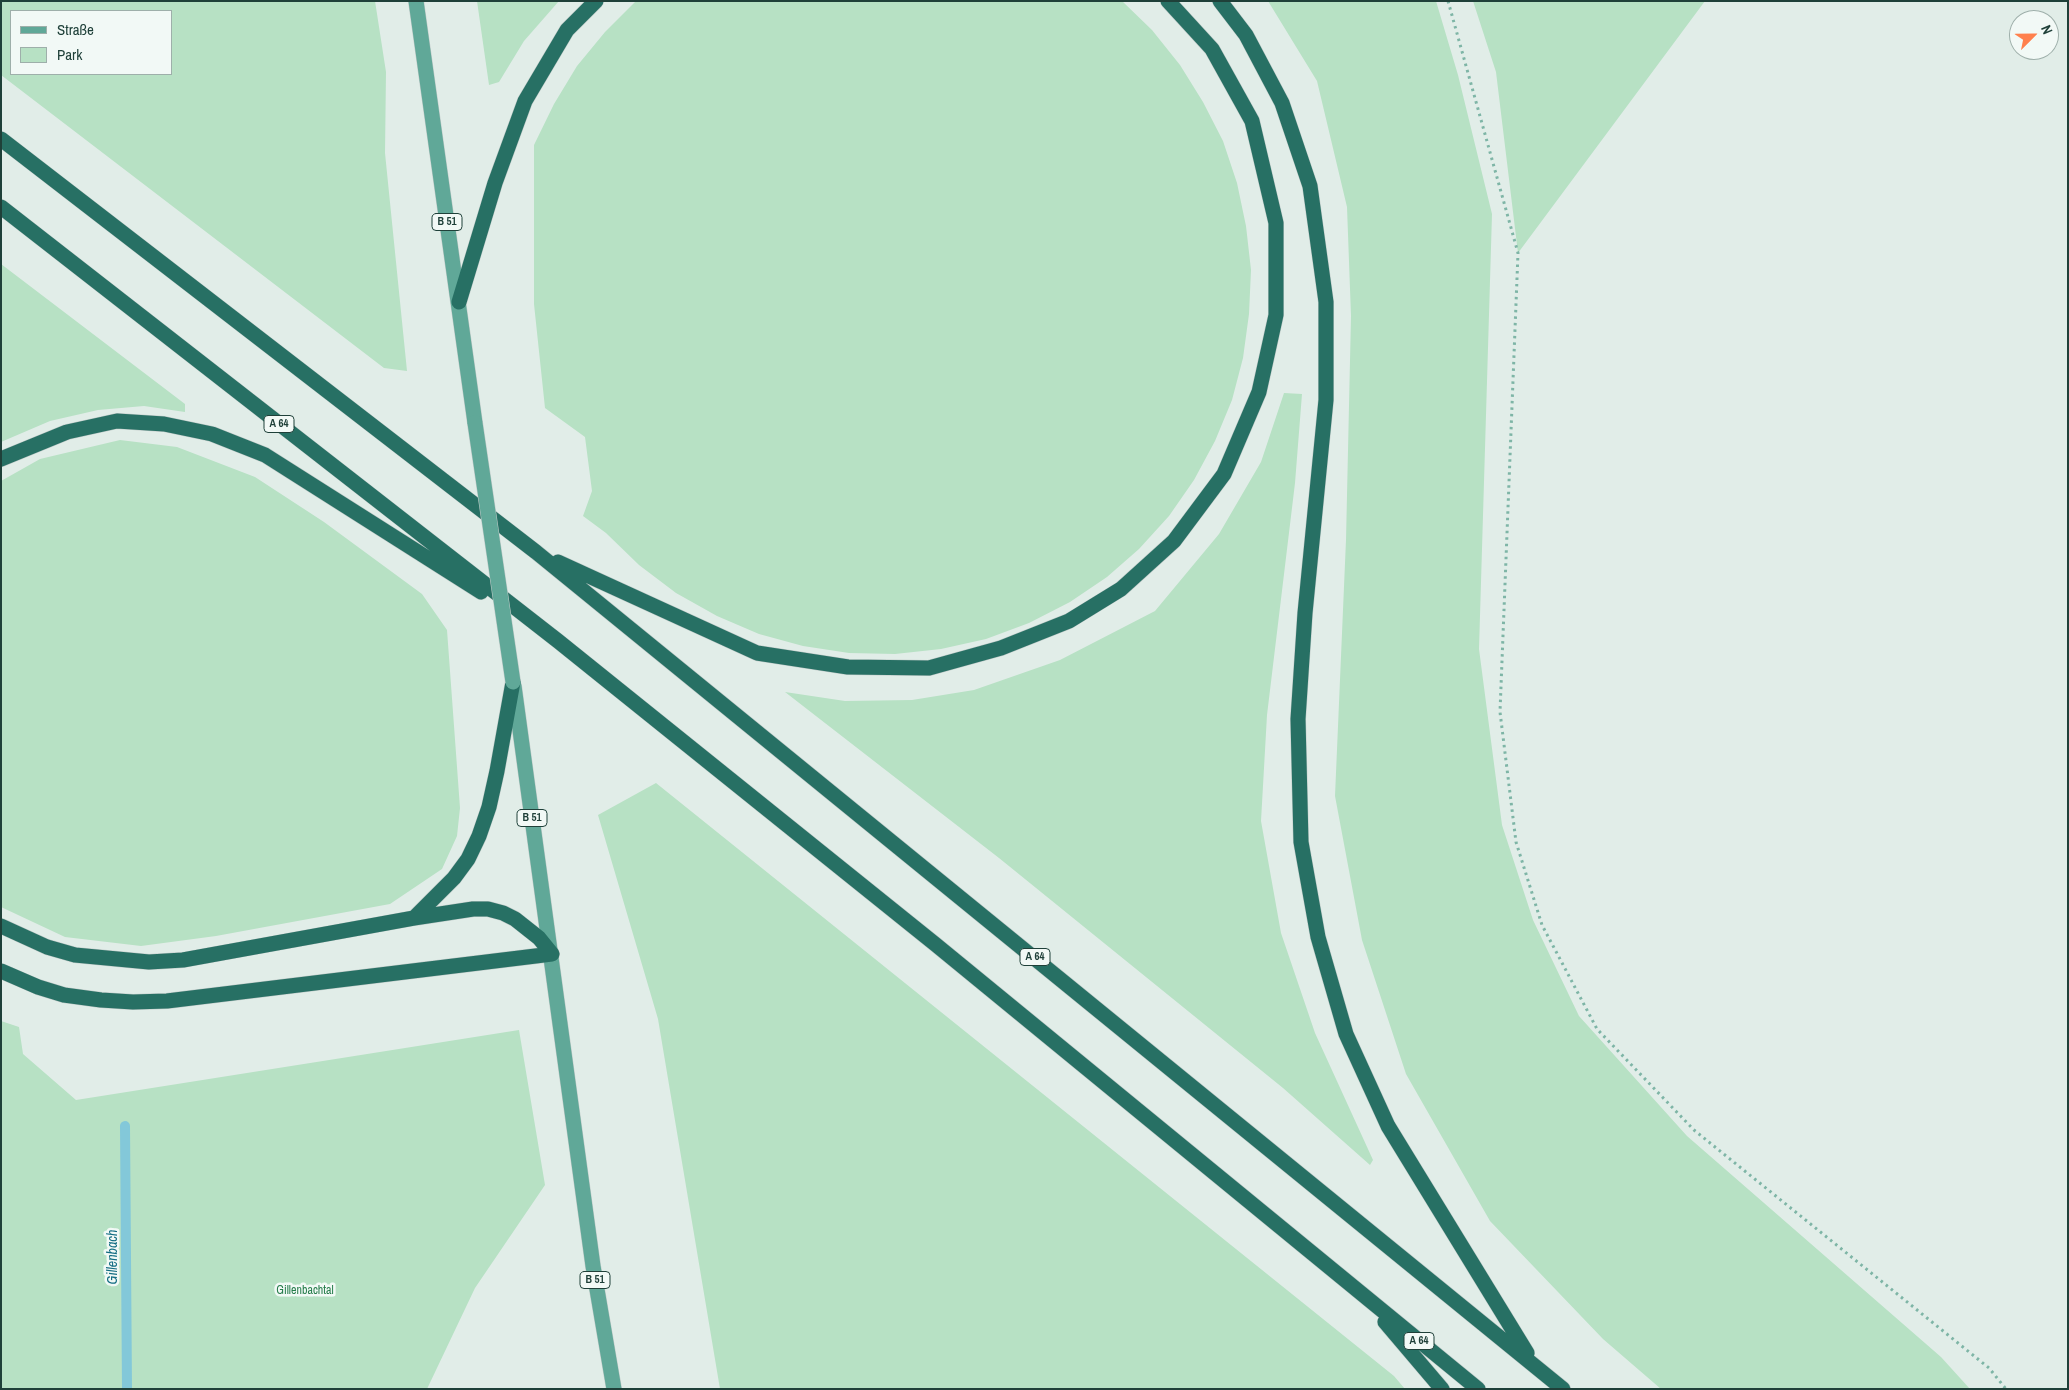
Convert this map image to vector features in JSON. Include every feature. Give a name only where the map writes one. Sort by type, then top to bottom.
[{"type":"highway","points":[[459,302],[495,183],[525,101],[567,30],[596,1]]},
{"type":"highway","points":[[536,552],[756,653],[848,667],[929,668],[1001,648],[1069,621],[1121,589],[1174,541],[1224,474],[1259,392],[1276,315],[1276,223],[1252,121],[1212,49],[1168,1]]},
{"type":"highway","points":[[1220,1],[1246,35],[1282,103],[1310,186],[1326,302],[1326,400],[1305,613],[1298,719],[1300,842],[1318,937],[1346,1034],[1388,1126],[1533,1363]]},
{"type":"highway","name":"A 64","points":[[1,139],[536,552],[1563,1389]]},
{"type":"highway","name":"A 64","points":[[1,207],[558,641],[942,950],[1478,1389]]},
{"type":"highway","points":[[1,459],[67,432],[117,421],[164,424],[212,434],[265,455],[558,641]]},
{"type":"highway","points":[[414,918],[454,878],[468,860],[479,836],[489,807],[497,772],[513,682]]},
{"type":"highway","points":[[1,926],[47,947],[75,955],[149,962],[183,960],[414,918],[473,909],[488,909],[504,913],[515,919],[539,938],[552,954]]},
{"type":"highway","points":[[1,971],[38,987],[64,994],[101,1000],[142,1002],[183,999],[552,954]]},
{"type":"highway","points":[[1360,1293],[1442,1389]]},
{"type":"main road","name":"B 51","points":[[416,1],[552,954],[593,1266],[614,1389]]},
{"type":"path","points":[[1448,1],[1518,253],[1500,712],[1516,842],[1542,925],[1597,1029],[1694,1130],[1989,1368],[2006,1389]]},
{"type":"green space","points":[[1,1],[375,1],[386,72],[385,153],[407,371],[384,368],[1,75]]},
{"type":"green space","points":[[477,1],[559,1],[524,41],[499,82],[489,85]]},
{"type":"green space","points":[[636,1],[1122,1],[1152,30],[1180,65],[1203,102],[1223,141],[1237,183],[1246,226],[1251,270],[1249,314],[1243,358],[1232,400],[1215,441],[1194,480],[1169,516],[1139,549],[1107,577],[1070,602],[1029,623],[986,639],[941,649],[895,654],[849,653],[803,646],[759,634],[717,616],[676,593],[639,565],[606,533],[583,516],[592,491],[585,437],[545,408],[534,304],[534,145],[554,104],[577,66],[605,32]]},
{"type":"green space","points":[[1268,1],[1436,1],[1458,75],[1492,214],[1479,649],[1502,825],[1533,920],[1579,1016],[1687,1136],[1941,1357],[1970,1389],[1661,1389],[1603,1339],[1490,1221],[1406,1074],[1362,940],[1335,796],[1346,540],[1351,316],[1347,207],[1317,81]]},
{"type":"green space","points":[[1473,1],[1705,1],[1518,253],[1496,72]]},
{"type":"green space","points":[[1,264],[185,404],[185,412],[144,406],[98,410],[50,421],[1,442]]},
{"type":"green space","points":[[1284,393],[1302,394],[1295,483],[1267,715],[1261,821],[1281,933],[1315,1033],[1373,1160],[1370,1165],[1283,1088],[999,858],[785,692],[845,701],[912,700],[974,690],[1060,660],[1155,611],[1219,534],[1261,462]]},
{"type":"green space","points":[[120,440],[177,447],[255,477],[324,522],[422,594],[447,630],[460,808],[457,836],[442,869],[390,904],[216,936],[141,946],[65,937],[1,907],[1,481],[40,459]]},
{"type":"green space","points":[[656,783],[1394,1376],[1405,1389],[720,1389],[658,1019],[598,815]]},
{"type":"green space","name":"Gillenbachtal","points":[[1,1021],[19,1027],[23,1054],[76,1100],[519,1030],[545,1185],[475,1288],[427,1389],[1,1389]]},
{"type":"waterway","name":"Gillenbach","points":[[125,1126],[127,1389]]}]
